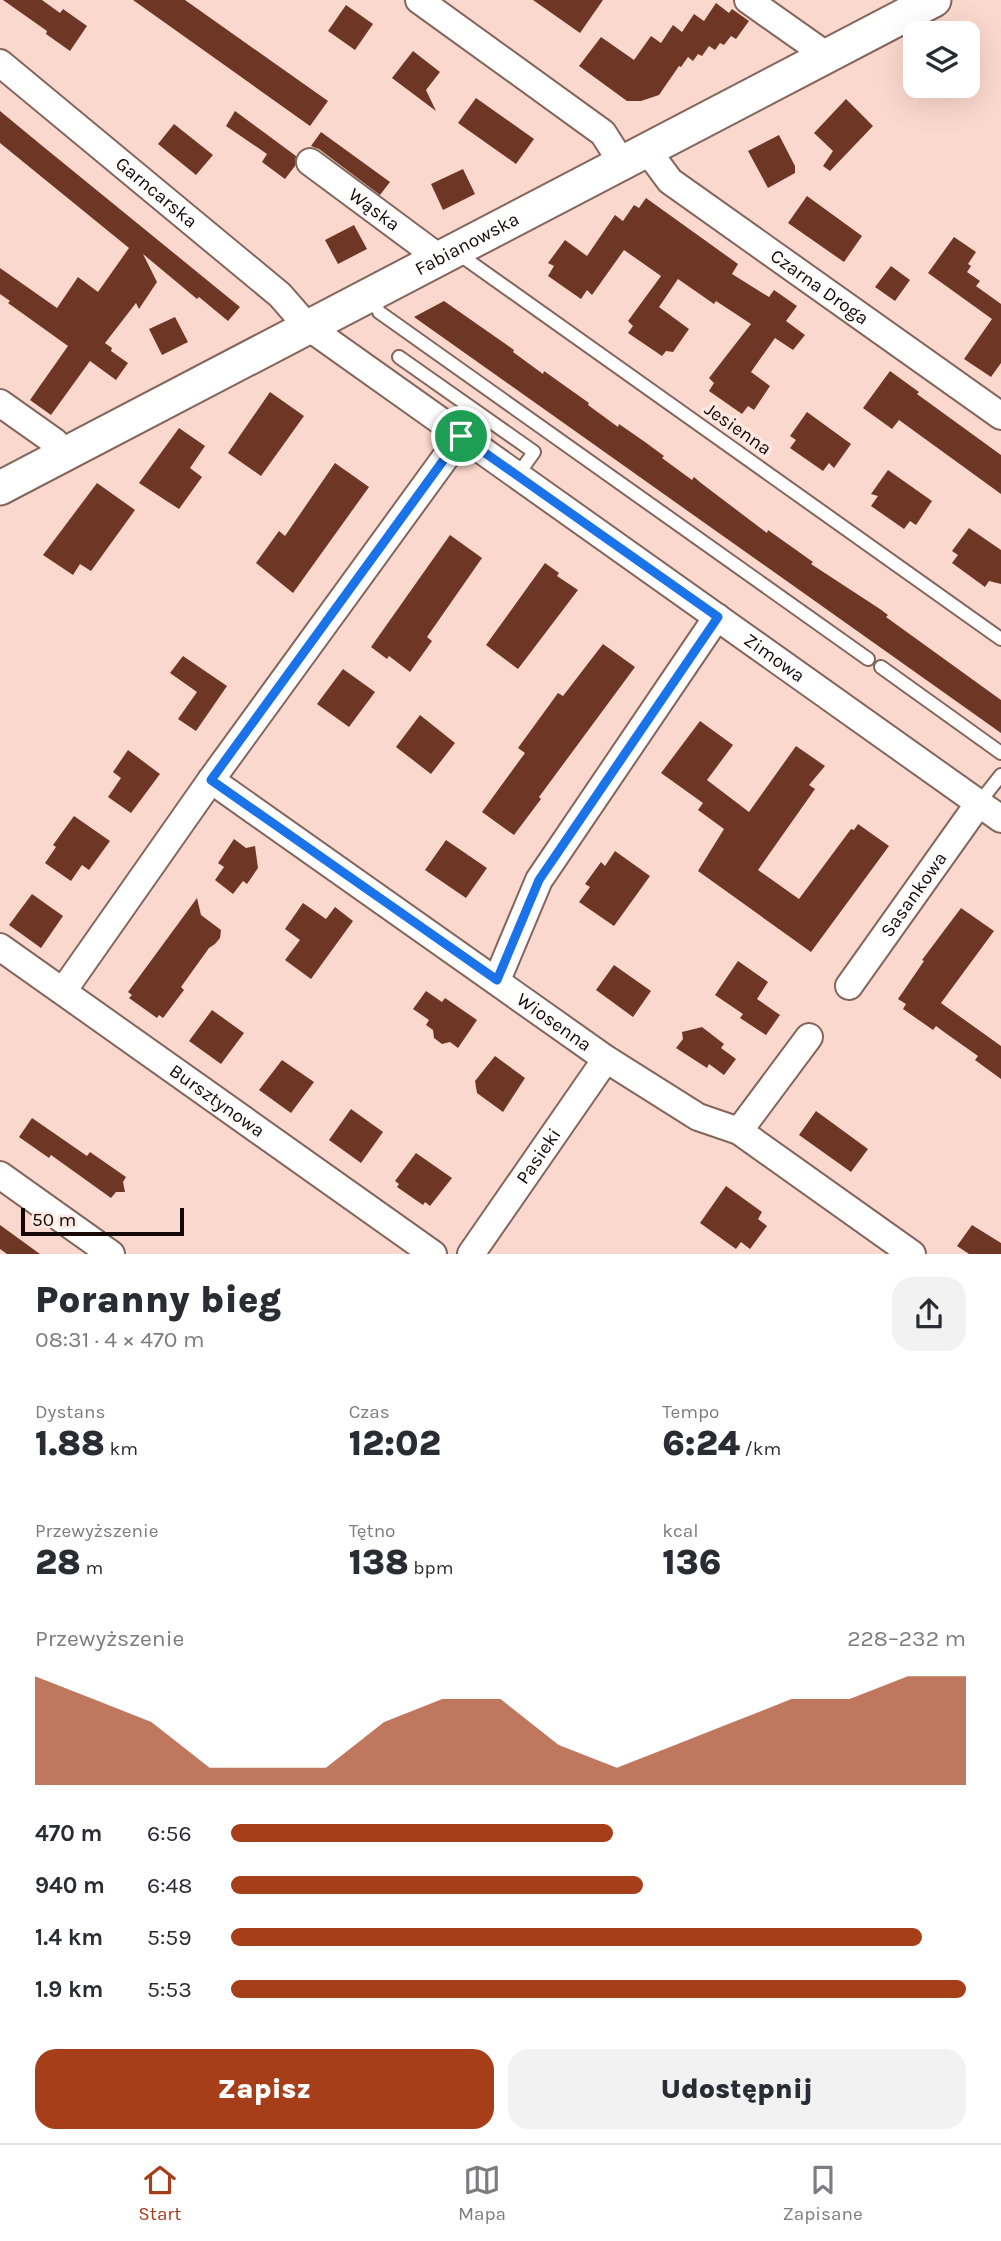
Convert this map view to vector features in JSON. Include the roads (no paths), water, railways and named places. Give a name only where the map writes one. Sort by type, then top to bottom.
[{"type":"street","name":"Czarna Droga","points":[[419,0],[634,157],[1001,416]]},
{"type":"street","points":[[748,0],[826,55]]},
{"type":"street","name":"Fabianowska","points":[[0,488],[934,0]]},
{"type":"street","name":"Garncarska","points":[[0,64],[280,295],[307,326]]},
{"type":"street","name":"Wąska","points":[[310,162],[446,253]]},
{"type":"street","name":"Zimowa","points":[[307,326],[1001,819]]},
{"type":"street","points":[[0,403],[55,442],[62,455]]},
{"type":"street","points":[[63,991],[211,780],[461,436]]},
{"type":"street","points":[[497,980],[539,880],[718,617]]},
{"type":"street","name":"Wiosenna","points":[[211,780],[606,1059],[698,1117],[738,1131],[912,1254]]},
{"type":"street","name":"Sasankowa","points":[[849,986],[979,803]]},
{"type":"street","name":"Bursztynowa","points":[[0,947],[433,1254]]},
{"type":"street","points":[[738,1131],[809,1037]]},
{"type":"street","name":"Pasieki","points":[[471,1254],[606,1059]]},
{"type":"street","points":[[0,1175],[111,1254]]},
{"type":"lane","name":"Jesienna","points":[[446,253],[1001,639]]},
{"type":"lane","points":[[376,305],[379,312],[868,659]]},
{"type":"lane","points":[[399,357],[534,452]]},
{"type":"lane","points":[[517,476],[548,432]]},
{"type":"lane","points":[[881,667],[1001,753]]},
{"type":"lane","points":[[979,803],[1001,775]]}]
